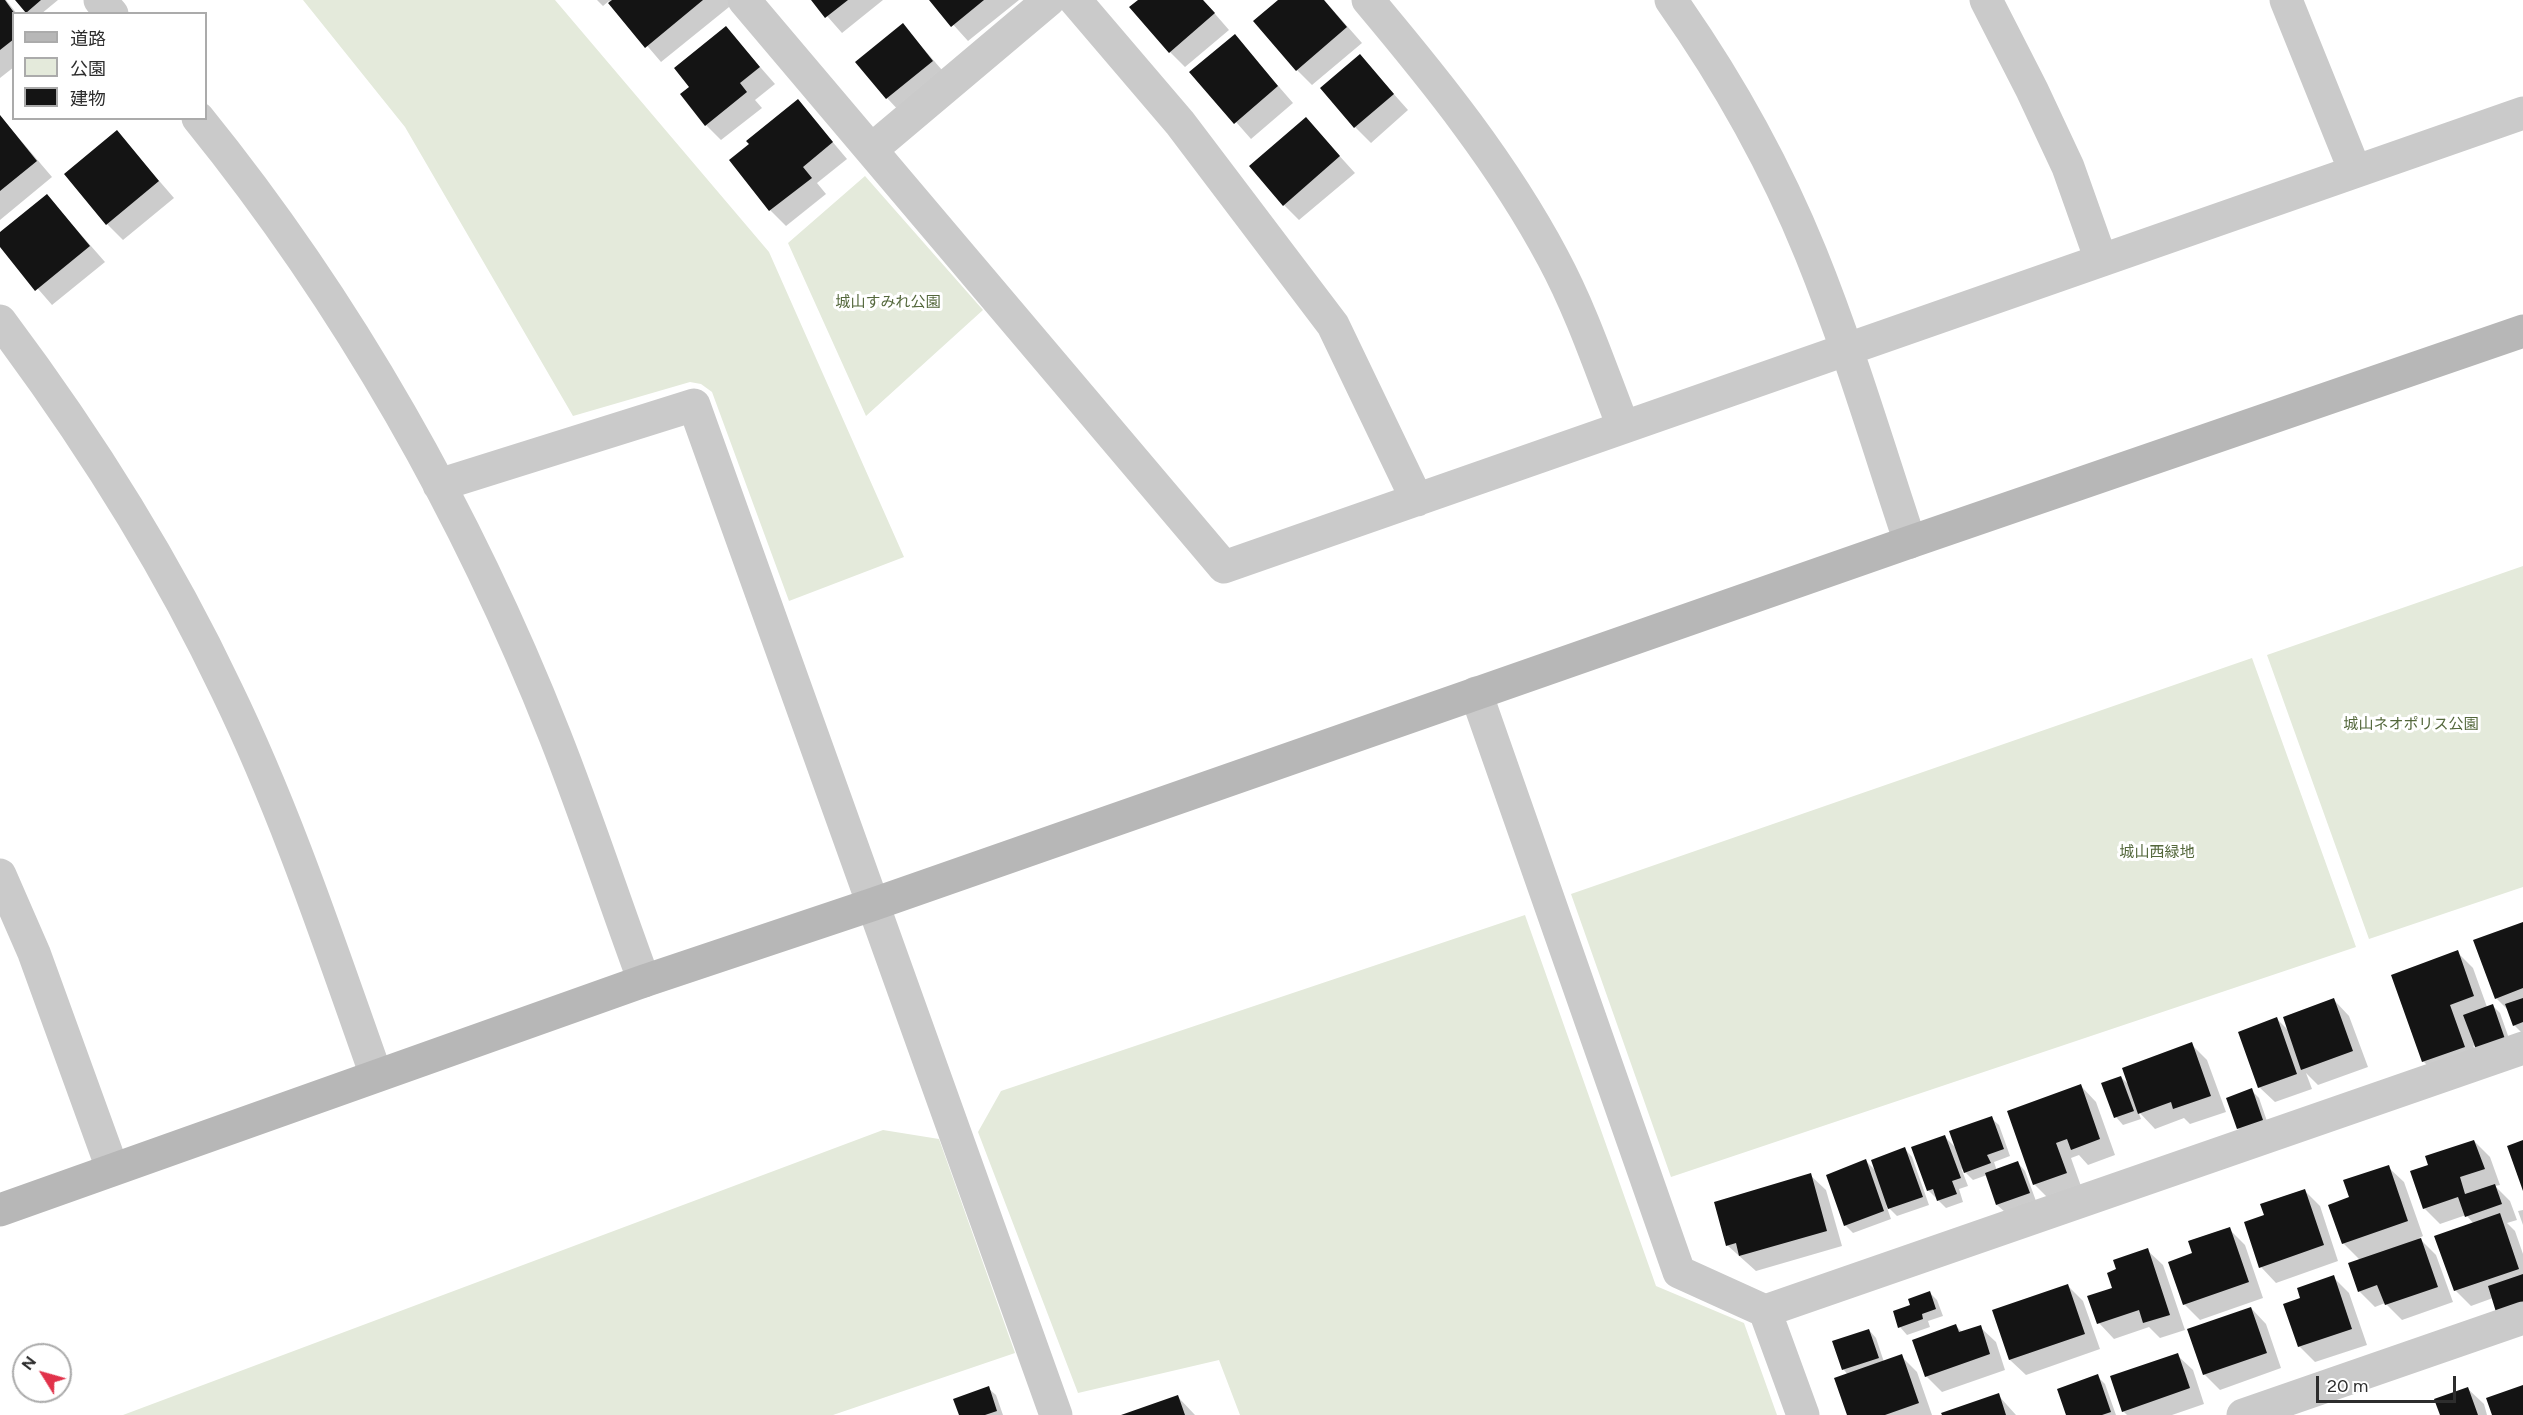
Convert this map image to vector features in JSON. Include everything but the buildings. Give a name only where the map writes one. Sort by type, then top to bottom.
[{"type":"street","points":[[100,0],[110,12]]},
{"type":"street","points":[[744,0],[1224,567],[2523,113]]},
{"type":"street","points":[[871,150],[1049,0]]},
{"type":"street","points":[[1075,0],[1180,123],[1333,325],[1417,500]]},
{"type":"street","points":[[1368,0],[1467,122],[1547,248],[1575,304],[1623,426]]},
{"type":"street","points":[[1671,0],[1703,46],[1764,154],[1811,253],[1846,349],[1910,542]]},
{"type":"street","points":[[1986,0],[2068,167],[2101,260]]},
{"type":"street","points":[[2286,0],[2355,171]]},
{"type":"street","points":[[200,120],[239,169],[327,295],[439,485],[482,568],[556,737],[644,981]]},
{"type":"street","points":[[0,321],[37,371],[128,509],[162,563],[192,619],[228,692],[291,838],[376,1075]]},
{"type":"street","points":[[0,1210],[112,1168],[644,981],[874,904],[1910,542],[2523,331]]},
{"type":"street","points":[[439,485],[694,405],[1056,1415]]},
{"type":"street","points":[[1476,693],[1679,1272],[1765,1311],[2523,1048]]},
{"type":"street","points":[[0,875],[34,953],[112,1168]]},
{"type":"street","points":[[1765,1311],[1803,1415]]},
{"type":"street","points":[[2243,1415],[2523,1318]]},
{"type":"green space","points":[[303,0],[555,0],[769,252],[904,557],[789,601],[712,392],[701,384],[690,382],[573,416],[405,127]]},
{"type":"green space","name":"城山すみれ公園","points":[[865,176],[983,310],[866,416],[788,243]]},
{"type":"green space","name":"城山ネオポリス公園","points":[[2523,566],[2523,887],[2369,939],[2267,655]]},
{"type":"green space","name":"城山西緑地","points":[[2252,658],[2356,947],[1671,1177],[1571,894]]},
{"type":"green space","points":[[1525,915],[1656,1286],[1744,1323],[1777,1415],[1240,1415],[1219,1360],[1078,1393],[978,1132],[1001,1091]]},
{"type":"green space","points":[[883,1130],[939,1139],[1015,1353],[833,1415],[123,1415]]}]
